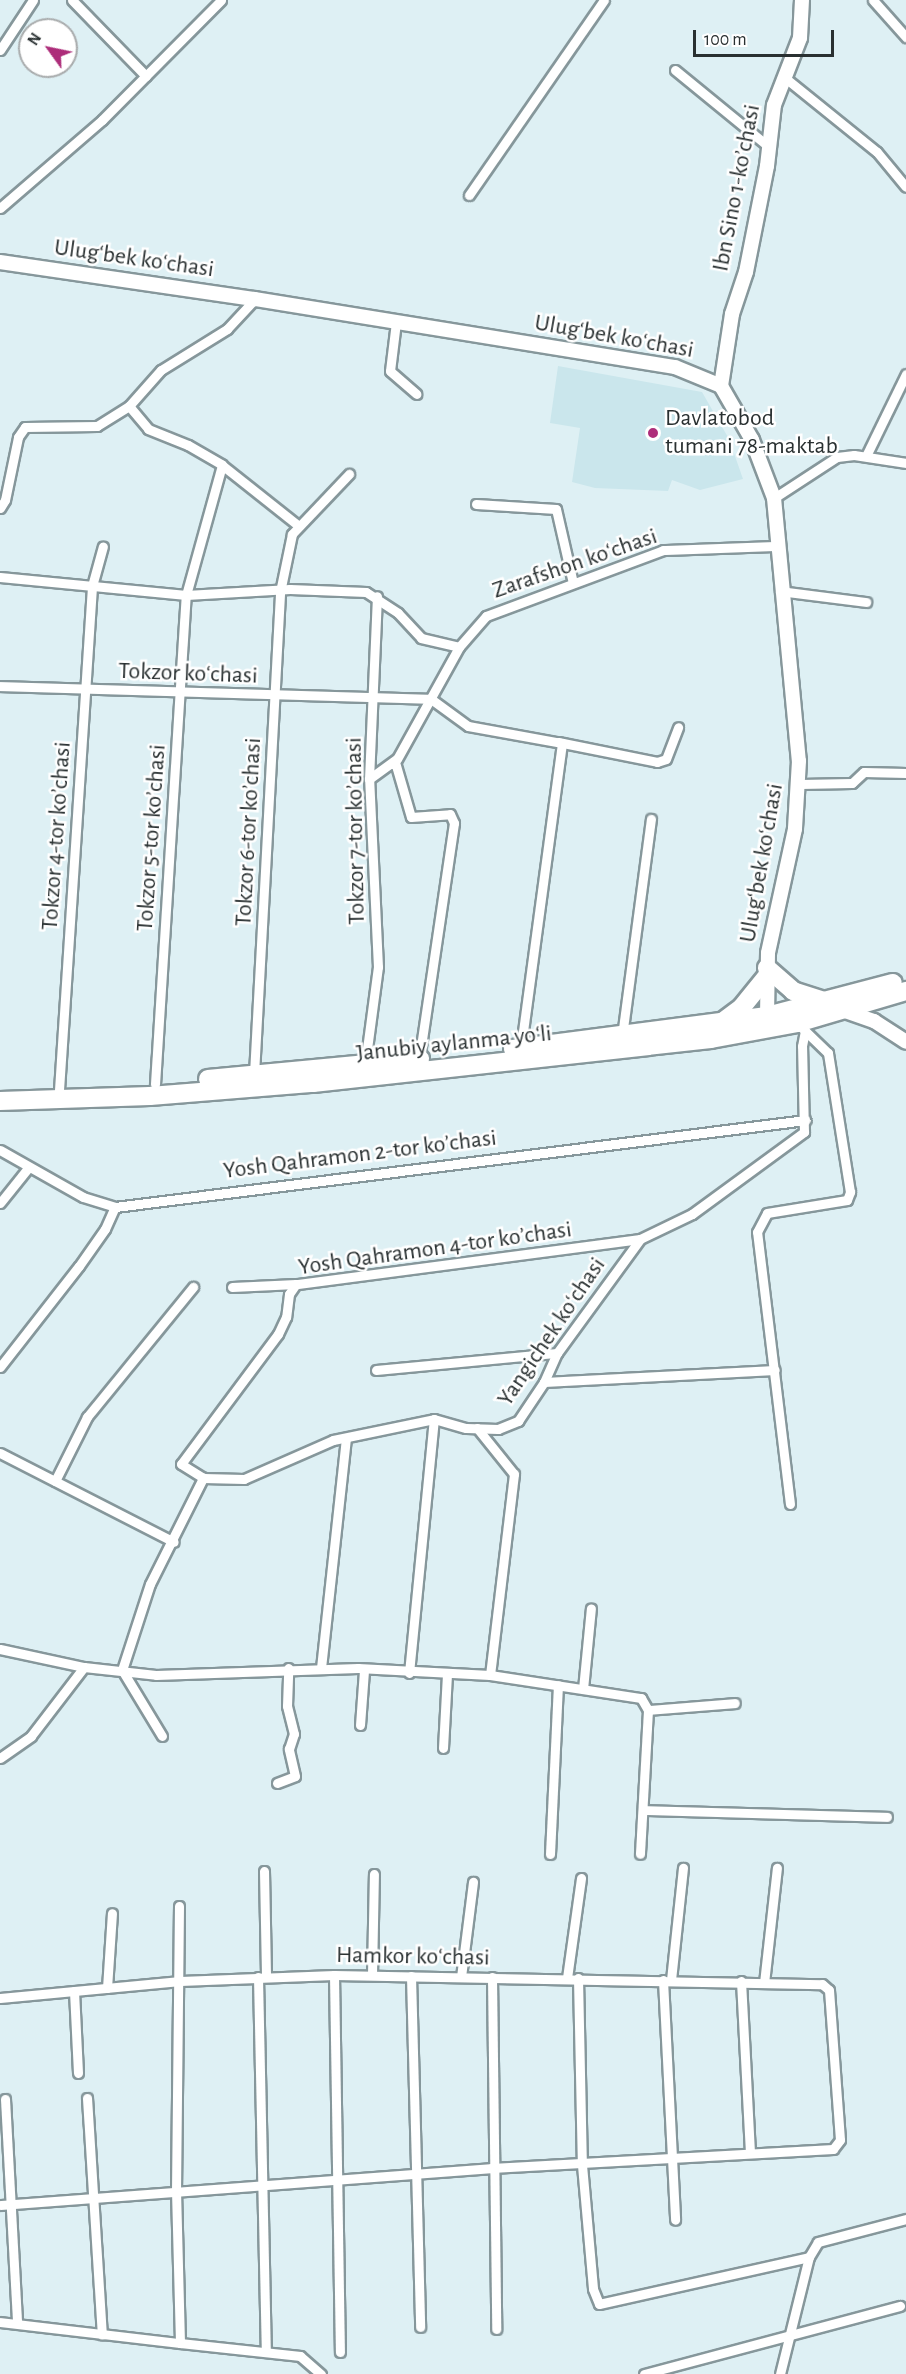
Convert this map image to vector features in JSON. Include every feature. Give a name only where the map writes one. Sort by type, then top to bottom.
[{"type":"highway","points":[[720,1024],[742,1007],[766,972],[793,991],[823,1001]]},
{"type":"highway","name":"Janubiy aylanma yoʻli","points":[[0,1092],[155,1084],[419,1059],[720,1024],[767,1016],[906,979]]},
{"type":"highway","name":"Janubiy aylanma yoʻli","points":[[0,1101],[150,1096],[313,1083],[711,1039],[801,1027],[842,1010],[906,991]]},
{"type":"street","points":[[0,50],[33,0]]},
{"type":"street","points":[[72,0],[146,76]]},
{"type":"street","points":[[0,208],[146,76],[221,0]]},
{"type":"street","points":[[468,195],[604,0]]},
{"type":"street","name":"Ibn Sino 1-koʼchasi","points":[[721,386],[732,314],[746,273],[769,147],[774,105],[800,38],[802,0]]},
{"type":"street","points":[[873,0],[906,37]]},
{"type":"street","points":[[675,70],[769,147]]},
{"type":"street","points":[[784,77],[877,152],[906,187]]},
{"type":"street","name":"Ulugʻbek koʻchasi","points":[[0,262],[255,299],[675,367],[721,386],[752,440],[774,498],[780,591],[800,784],[766,972],[767,1016]]},
{"type":"street","points":[[0,507],[5,500],[18,437],[25,427],[97,426],[129,406],[161,370],[208,345],[255,299]]},
{"type":"street","points":[[396,322],[390,371],[416,394]]},
{"type":"street","points":[[866,456],[906,374]]},
{"type":"street","points":[[129,406],[148,429],[188,445],[222,465],[299,526]]},
{"type":"street","points":[[774,498],[837,457],[866,456],[906,463]]},
{"type":"street","name":"Tokzor 5-tor koʼchasi","points":[[155,1084],[182,694],[186,595],[222,465]]},
{"type":"street","name":"Tokzor 6-tor koʼchasi","points":[[254,1074],[277,696],[280,592],[289,541],[299,526],[349,474]]},
{"type":"street","points":[[476,504],[556,509],[573,583]]},
{"type":"street","name":"Tokzor 4-tor koʼchasi","points":[[59,1090],[92,586],[103,546]]},
{"type":"street","name":"Zarafshon koʻchasi","points":[[394,762],[459,647],[486,616],[663,550],[777,546]]},
{"type":"street","points":[[0,577],[186,595],[358,591],[377,596],[422,638],[459,647]]},
{"type":"street","points":[[780,591],[866,603]]},
{"type":"street","name":"Tokzor 7-tor koʼchasi","points":[[365,1064],[378,967],[369,779],[377,596]]},
{"type":"street","name":"Tokzor koʻchasi","points":[[0,686],[374,699]]},
{"type":"street","points":[[374,699],[431,699],[468,726],[657,762],[666,759],[678,727]]},
{"type":"street","points":[[521,1048],[562,743]]},
{"type":"street","points":[[369,779],[394,762],[411,817],[450,814],[454,823],[419,1059]]},
{"type":"street","points":[[800,784],[852,783],[864,772],[906,772]]},
{"type":"street","points":[[622,1036],[651,819]]},
{"type":"street","points":[[842,1010],[874,1021],[906,1042]]},
{"type":"street","points":[[640,1239],[692,1214],[798,1140],[804,1132],[806,1120],[801,1027]]},
{"type":"street","points":[[790,1504],[757,1232],[759,1221],[767,1213],[847,1200],[850,1192],[828,1053],[817,1038],[801,1027]]},
{"type":"street","name":"Yosh Qahramon 2-tor koʼchasi","points":[[115,1207],[806,1120]]},
{"type":"street","points":[[0,1150],[28,1168],[83,1197],[115,1207],[86,1257],[0,1367]]},
{"type":"street","points":[[0,1203],[28,1168]]},
{"type":"street","name":"Yosh Qahramon 4-tor koʼchasi","points":[[202,1478],[182,1467],[182,1458],[278,1334],[286,1317],[289,1294],[296,1284],[640,1239]]},
{"type":"street","name":"Yangichek koʻchasi","points":[[202,1478],[244,1479],[312,1448],[346,1438],[434,1419],[477,1428],[498,1429],[518,1421],[544,1382],[556,1353],[640,1239]]},
{"type":"street","points":[[231,1287],[296,1284]]},
{"type":"street","points":[[55,1481],[87,1417],[193,1287]]},
{"type":"street","points":[[376,1370],[556,1353]]},
{"type":"street","points":[[544,1382],[775,1370]]},
{"type":"street","points":[[409,1673],[434,1419]]},
{"type":"street","points":[[477,1428],[514,1474],[490,1675]]},
{"type":"street","points":[[321,1668],[346,1438]]},
{"type":"street","points":[[0,1453],[174,1542]]},
{"type":"street","points":[[162,1736],[122,1670],[150,1584],[174,1542],[202,1478]]},
{"type":"street","points":[[583,1689],[591,1608]]},
{"type":"street","points":[[0,1649],[84,1667],[156,1675],[288,1668],[490,1675],[641,1698],[648,1710],[640,1854]]},
{"type":"street","points":[[0,1758],[31,1736],[84,1667]]},
{"type":"street","points":[[277,1783],[295,1776],[289,1749],[294,1734],[287,1706],[288,1668]]},
{"type":"street","points":[[360,1725],[364,1670]]},
{"type":"street","points":[[443,1748],[447,1675]]},
{"type":"street","points":[[550,1854],[558,1685]]},
{"type":"street","points":[[648,1710],[735,1703]]},
{"type":"street","points":[[643,1810],[887,1817]]},
{"type":"street","points":[[675,2220],[667,1980],[683,1868]]},
{"type":"street","points":[[764,1983],[777,1868]]},
{"type":"street","points":[[264,1871],[262,2186],[266,2351]]},
{"type":"street","points":[[372,1975],[374,1874]]},
{"type":"street","points":[[567,1978],[581,1878]]},
{"type":"street","points":[[461,1977],[473,1882]]},
{"type":"street","points":[[178,1906],[180,1981],[176,2192],[180,2343]]},
{"type":"street","points":[[107,1988],[112,1913]]},
{"type":"street","points":[[334,1975],[340,2352]]},
{"type":"street","name":"Hamkor koʻchasi","points":[[0,1998],[180,1981],[334,1975],[578,1978],[826,1986],[838,2146],[750,2152]]},
{"type":"street","points":[[411,1976],[420,2327]]},
{"type":"street","points":[[492,1977],[492,2168],[496,2329]]},
{"type":"street","points":[[578,1978],[582,2165],[593,2289],[599,2304],[809,2257]]},
{"type":"street","points":[[0,2205],[339,2182],[492,2168],[672,2160],[750,2152],[741,1982]]},
{"type":"street","points":[[74,1991],[78,2073]]},
{"type":"street","points":[[87,2098],[102,2335]]},
{"type":"street","points":[[5,2099],[17,2323]]},
{"type":"street","points":[[780,2374],[809,2257],[818,2242],[906,2219]]},
{"type":"street","points":[[644,2374],[789,2338],[900,2306]]},
{"type":"street","points":[[0,2322],[300,2356],[321,2374]]},
{"type":"shaded area","name":"Davlatobod tumani 78-maktab","points":[[558,366],[702,392],[729,439],[743,479],[700,490],[672,480],[668,491],[595,488],[572,482],[580,428],[550,423]]},
{"type":"place","name":"Davlatobod tumani 78-maktab","points":[[653,433]]}]
